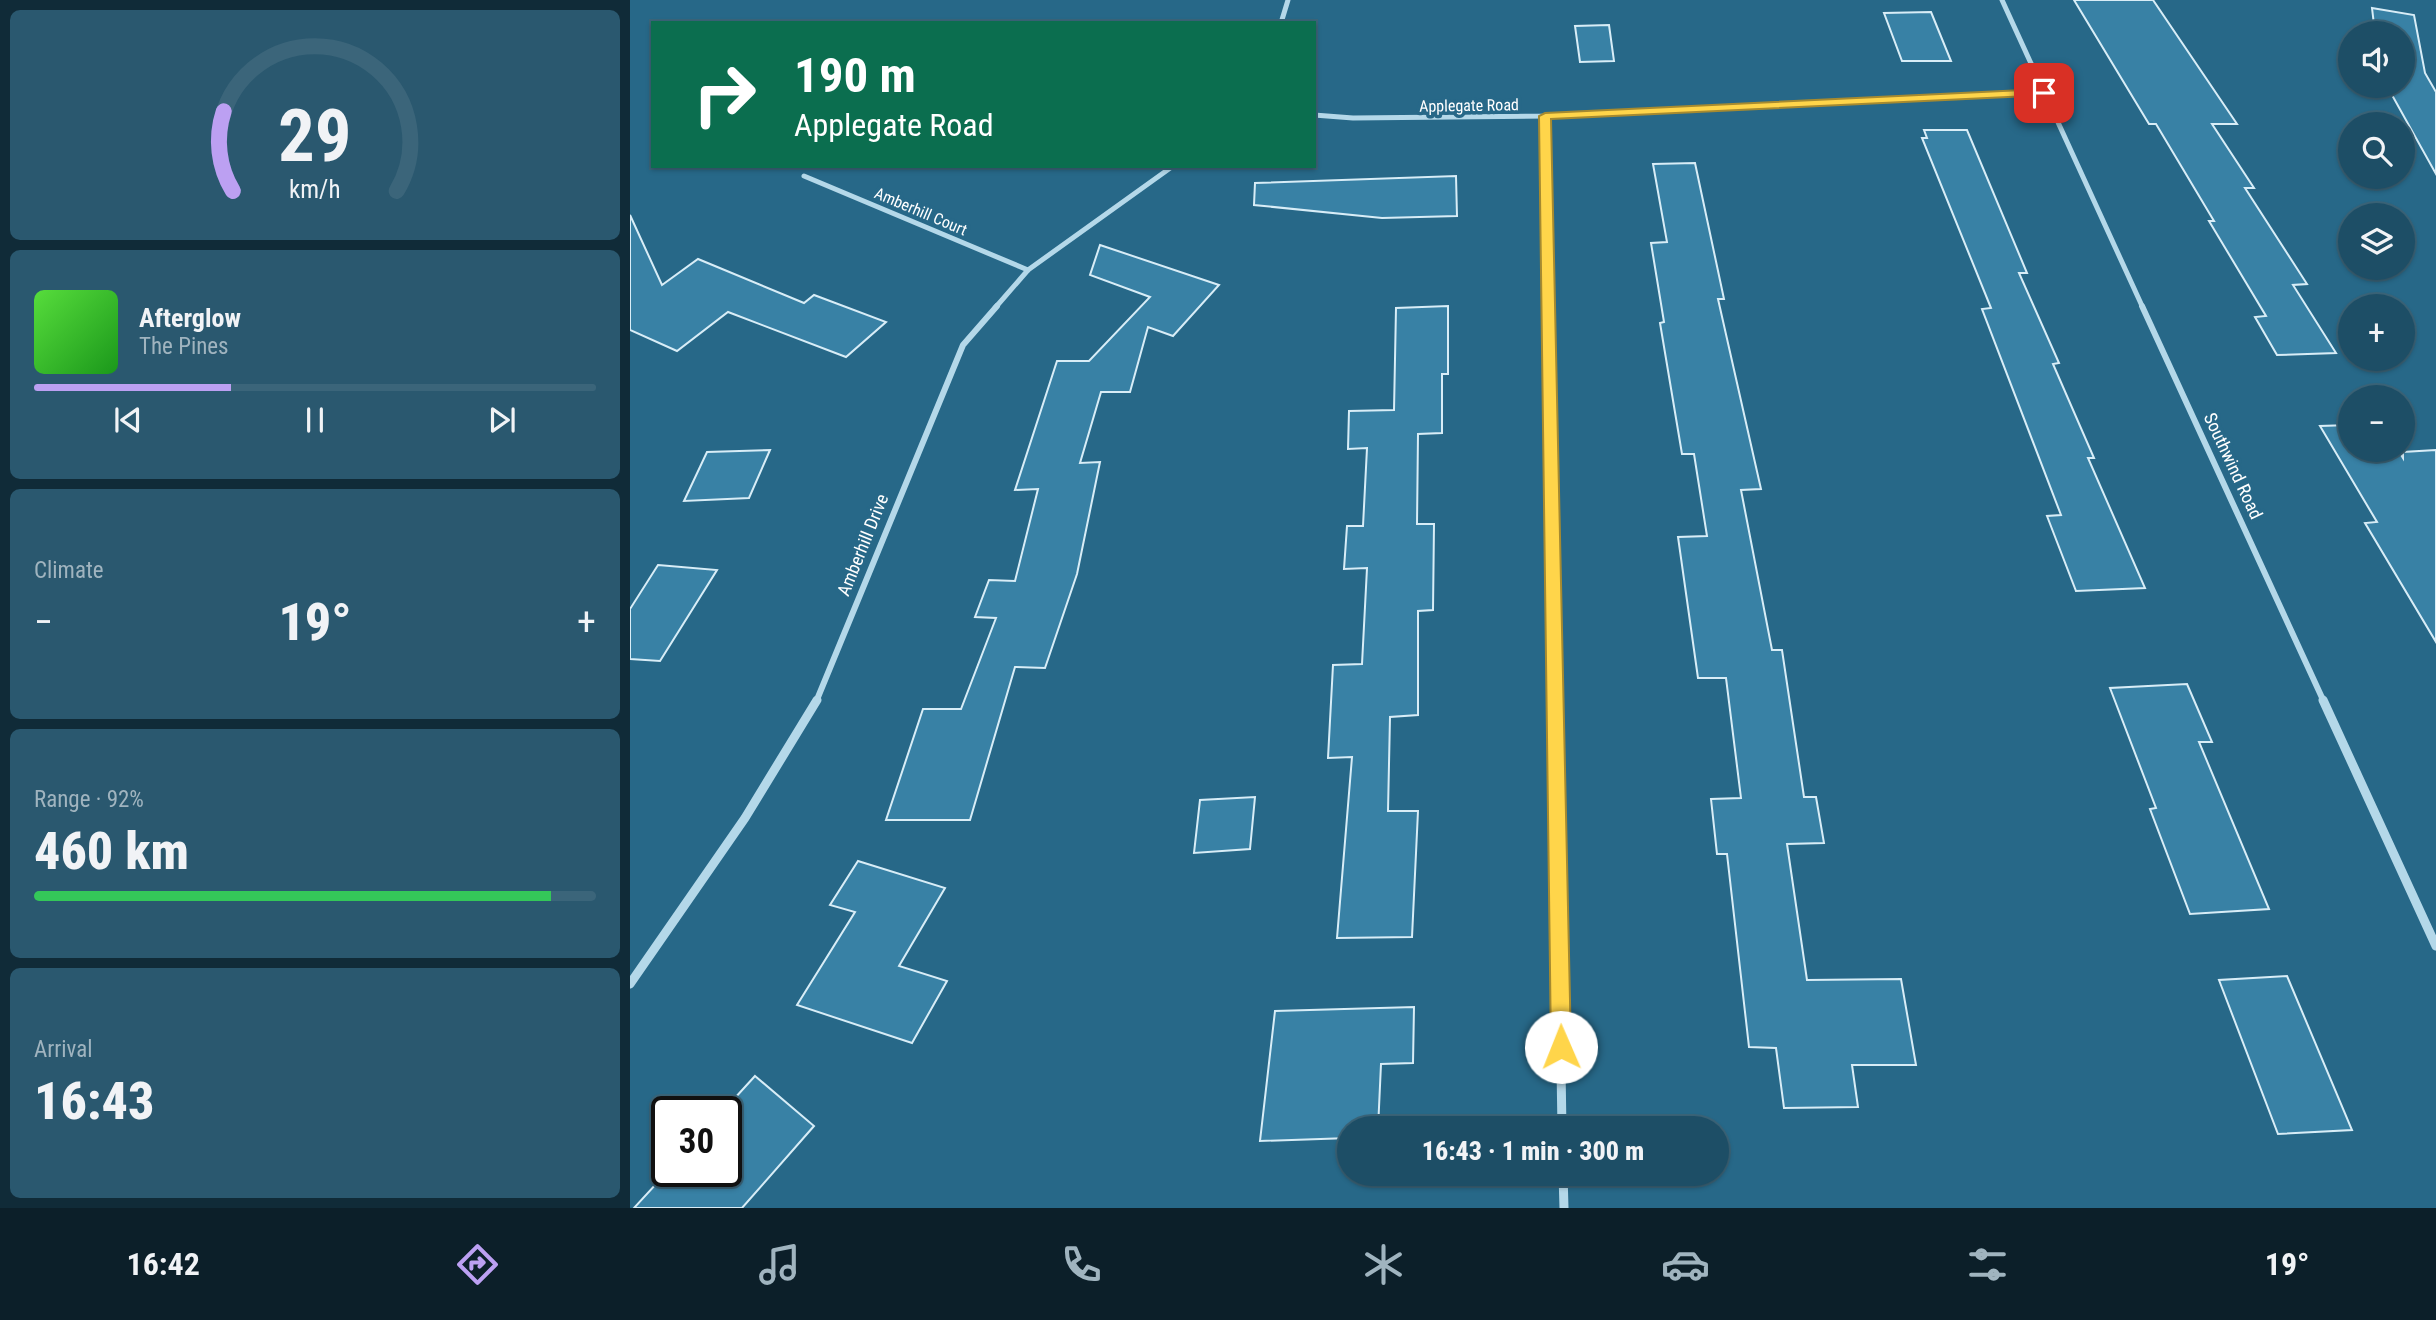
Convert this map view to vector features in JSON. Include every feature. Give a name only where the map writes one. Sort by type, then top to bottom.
[{"type":"street","points":[[1282,21],[1288,0]]},
{"type":"street","name":"Southwind Road","points":[[2002,0],[2436,946]]},
{"type":"street","name":"Applegate Road","points":[[1316,115],[1353,118],[1545,116],[2044,93]]},
{"type":"street","points":[[1545,116],[1562,1116]]},
{"type":"street","name":"Amberhill Drive","points":[[630,984],[745,818],[814,707],[963,345],[1028,270],[1170,168]]},
{"type":"street","name":"Amberhill Court","points":[[804,176],[1028,270]]},
{"type":"street","points":[[1563,1186],[1564,1208]]},
{"type":"building","points":[[2074,0],[2153,0],[2237,124],[2212,124],[2254,188],[2245,188],[2307,284],[2293,285],[2336,353],[2277,355],[2255,317],[2266,316],[2209,221],[2214,221],[2156,124],[2149,124]]},
{"type":"building","points":[[2372,8],[2414,15],[2425,73],[2436,92],[2436,174],[2415,136],[2415,112],[2401,112],[2394,98],[2415,98],[2415,21],[2374,21]]},
{"type":"building","points":[[1931,12],[1951,61],[1902,61],[1884,13]]},
{"type":"building","points":[[1609,25],[1614,61],[1580,62],[1575,26]]},
{"type":"building","points":[[1924,130],[1967,130],[2027,273],[2019,273],[2059,363],[2053,364],[2094,458],[2088,458],[2145,588],[2076,591],[2047,516],[2061,515],[1982,309],[1991,308],[1922,138],[1927,138]]},
{"type":"building","points":[[1695,163],[1724,299],[1718,299],[1761,489],[1741,490],[1772,650],[1782,650],[1804,797],[1816,797],[1824,843],[1787,844],[1807,980],[1901,979],[1916,1065],[1852,1065],[1858,1107],[1784,1108],[1776,1048],[1749,1047],[1727,854],[1717,854],[1711,799],[1741,798],[1726,678],[1698,678],[1678,537],[1707,536],[1694,454],[1682,454],[1660,323],[1664,322],[1651,243],[1667,242],[1653,164]]},
{"type":"building","points":[[1456,176],[1457,216],[1382,218],[1254,205],[1255,183]]},
{"type":"building","points":[[630,215],[662,285],[698,259],[804,303],[814,295],[886,322],[846,357],[728,312],[677,351],[630,330]]},
{"type":"building","points":[[1100,245],[1219,285],[1173,336],[1148,327],[1130,392],[1101,392],[1080,463],[1100,462],[1077,574],[1045,668],[1015,667],[970,820],[886,820],[923,709],[961,709],[996,618],[975,617],[989,580],[1015,581],[1038,489],[1015,490],[1057,361],[1089,361],[1150,297],[1090,275]]},
{"type":"building","points":[[1448,306],[1448,374],[1442,374],[1442,433],[1418,434],[1417,524],[1434,524],[1433,610],[1418,611],[1418,715],[1390,717],[1388,811],[1418,811],[1412,937],[1337,938],[1352,757],[1328,758],[1333,665],[1362,664],[1367,568],[1344,569],[1347,526],[1363,526],[1367,448],[1348,449],[1349,411],[1394,410],[1396,308]]},
{"type":"building","points":[[2338,425],[2338,456],[2320,426]]},
{"type":"building","points":[[770,450],[749,498],[684,501],[707,452]]},
{"type":"building","points":[[2436,450],[2436,642],[2365,523],[2377,522],[2341,462],[2415,462],[2415,451]]},
{"type":"building","points":[[658,565],[717,570],[660,661],[630,659],[630,609]]},
{"type":"building","points":[[2187,684],[2212,742],[2199,742],[2269,909],[2190,914],[2150,809],[2156,808],[2110,688]]},
{"type":"building","points":[[1255,797],[1250,849],[1194,853],[1200,800]]},
{"type":"building","points":[[858,861],[945,888],[899,966],[947,981],[912,1043],[797,1005],[855,912],[830,905]]},
{"type":"building","points":[[2287,976],[2352,1130],[2278,1134],[2219,980]]},
{"type":"building","points":[[1414,1007],[1413,1063],[1381,1064],[1379,1116],[1337,1116],[1337,1138],[1260,1141],[1275,1011]]},
{"type":"building","points":[[755,1076],[814,1126],[742,1208],[634,1208],[653,1187],[742,1187],[742,1096],[737,1096]]},
{"type":"route","points":[[1561,1047],[1545,116],[1896,102],[2044,93]]}]
